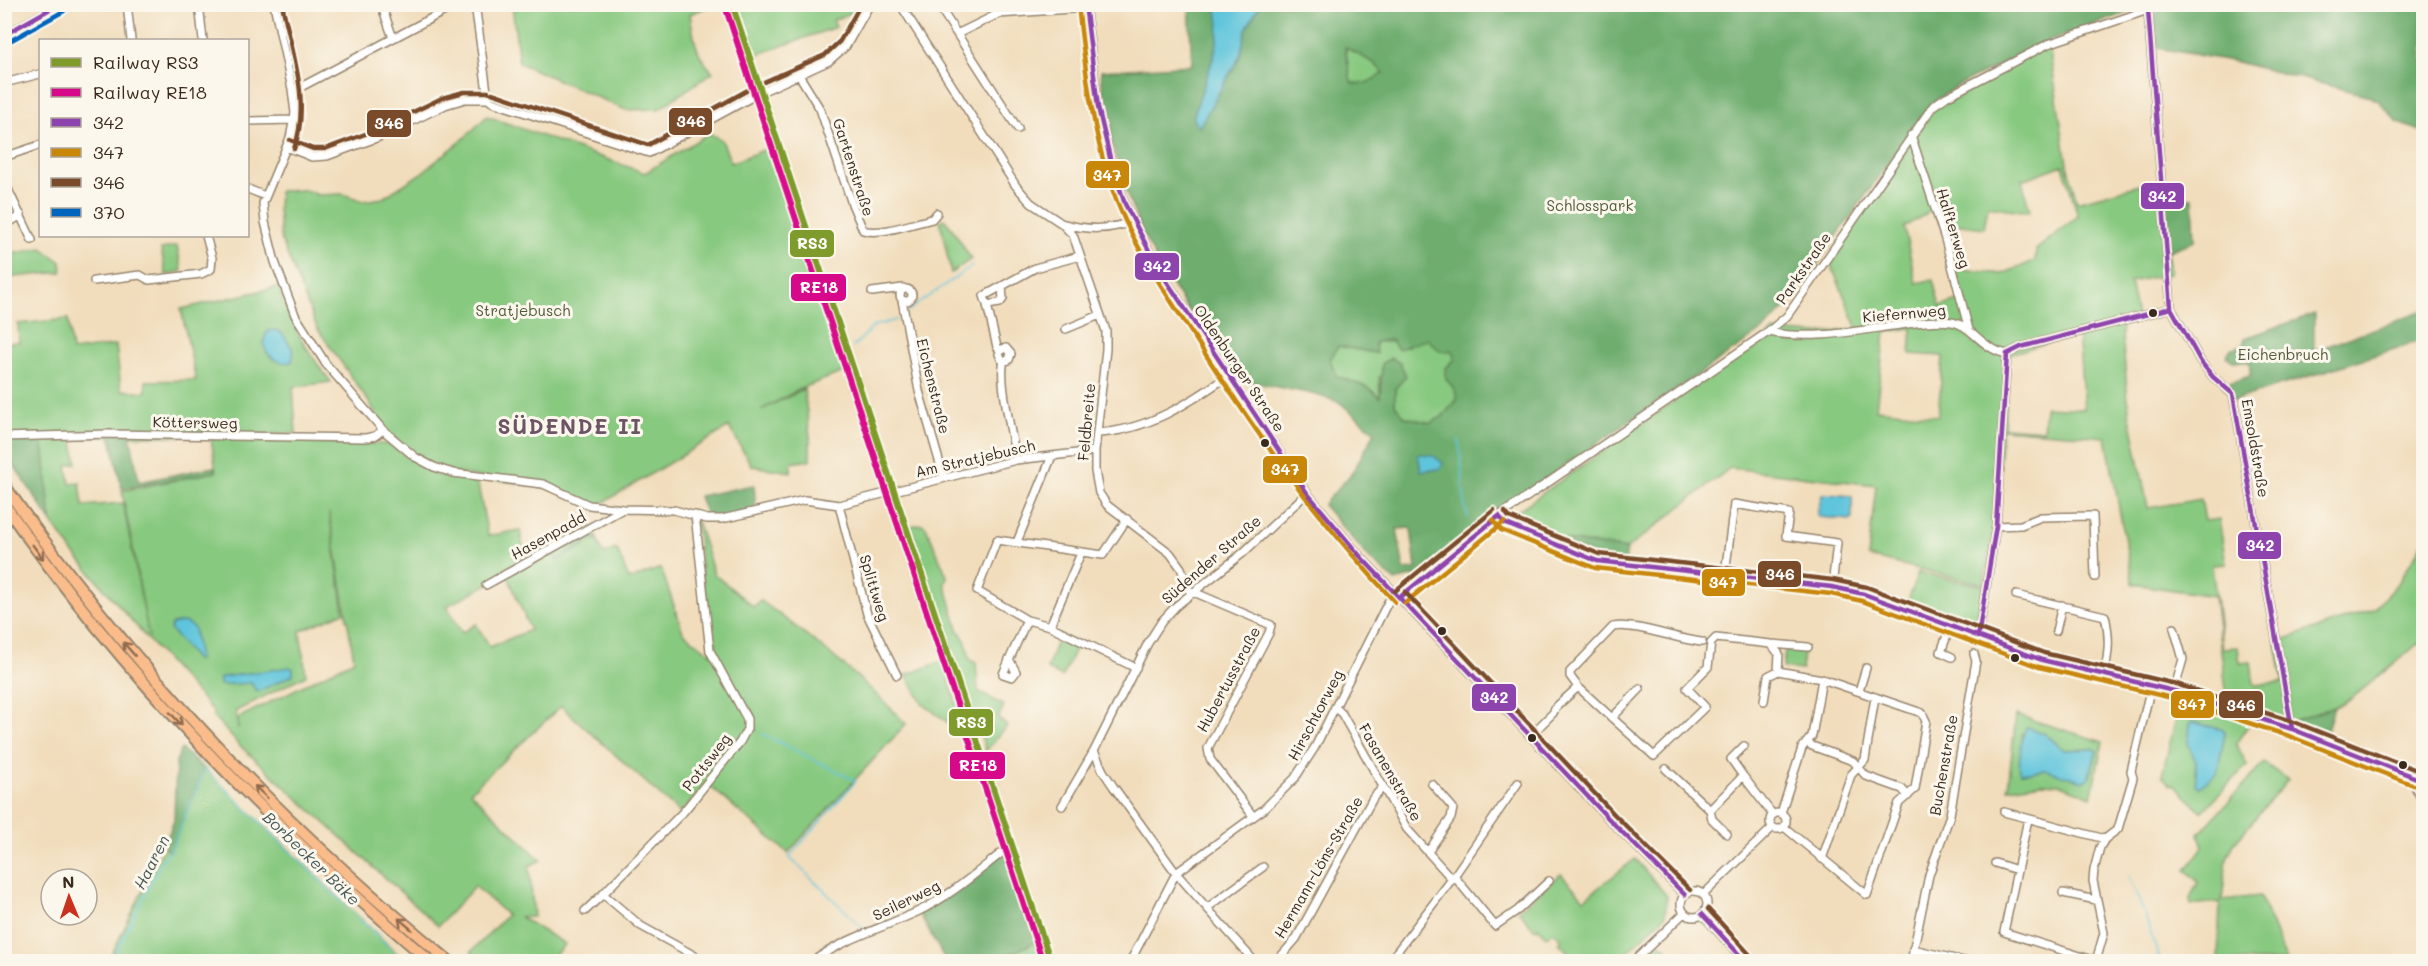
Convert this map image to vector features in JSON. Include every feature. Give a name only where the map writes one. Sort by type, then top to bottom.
[{"type":"highway","points":[[4,485],[46,545],[115,632],[205,734],[305,835],[450,962]]},
{"type":"highway","points":[[4,504],[62,584],[106,639],[196,741],[290,836],[431,962]]},
{"type":"street","points":[[4,35],[60,4]]},
{"type":"street","points":[[128,4],[131,39]]},
{"type":"street","points":[[198,4],[203,39]]},
{"type":"street","name":"Am Stratjebusch","points":[[274,4],[292,89],[295,120],[263,203],[265,222],[275,262],[295,315],[326,364],[383,430],[409,453],[434,467],[453,473],[543,484],[589,505],[623,509],[674,510],[707,519],[727,519],[805,500],[839,505],[1016,460],[1095,451]]},
{"type":"street","points":[[381,4],[393,38]]},
{"type":"street","points":[[292,89],[299,88],[458,4]]},
{"type":"street","points":[[475,4],[488,99]]},
{"type":"street","points":[[286,147],[312,157],[327,156],[379,137],[445,105],[465,99],[488,99],[649,153],[761,92],[829,60],[844,47],[870,4]]},
{"type":"street","name":"Feldbreite","points":[[900,4],[1016,186],[1031,203],[1061,223],[1073,235],[1107,340],[1095,451],[1095,471],[1099,493],[1107,505],[1170,553],[1181,568],[1189,590],[1193,592]]},
{"type":"street","name":"Parkstraße","points":[[1399,596],[1499,516],[1768,332],[1787,316],[1933,106],[1946,96],[2048,44],[2148,10],[2157,4]]},
{"type":"street","points":[[939,6],[1018,129]]},
{"type":"street","points":[[957,34],[998,14],[1085,6]]},
{"type":"street","name":"Oldenburger Straße","points":[[1085,6],[1098,107],[1105,141],[1117,183],[1133,221],[1158,268],[1307,492],[1360,556],[1530,736],[1685,895]]},
{"type":"street","name":"Emsoldstraße","points":[[2148,10],[2171,308],[2201,362],[2213,377],[2233,394],[2292,729]]},
{"type":"street","points":[[4,83],[39,74]]},
{"type":"street","name":"Gartenstraße","points":[[799,75],[820,109],[863,230],[874,232],[890,229],[932,219],[937,213]]},
{"type":"street","points":[[249,121],[295,120]]},
{"type":"street","name":"Halfterweg","points":[[1911,135],[1945,240],[1969,330]]},
{"type":"street","points":[[4,157],[39,145]]},
{"type":"street","points":[[4,181],[32,240]]},
{"type":"street","points":[[249,189],[265,196]]},
{"type":"street","points":[[4,226],[21,215]]},
{"type":"street","name":"Feldbreite","points":[[1061,223],[1096,229],[1111,228],[1133,221]]},
{"type":"street","points":[[94,281],[140,275],[149,280],[201,274],[211,269],[212,258],[206,237]]},
{"type":"street","points":[[1016,460],[1003,381],[1004,361],[1000,358],[1000,350],[984,296],[1035,268],[1080,256]]},
{"type":"street","points":[[987,305],[1000,303],[1003,299],[1002,286]]},
{"type":"street","name":"Eichenstraße","points":[[872,292],[906,289],[900,294],[919,391],[944,478]]},
{"type":"street","points":[[1978,637],[1996,526],[2007,354],[2021,347],[2171,308]]},
{"type":"street","points":[[1952,322],[1963,309]]},
{"type":"street","points":[[1066,329],[1100,315]]},
{"type":"street","name":"Kiefernweg","points":[[1768,332],[1814,336],[1913,323],[1952,322],[1969,330],[1988,348],[2007,354]]},
{"type":"street","points":[[1097,433],[1133,427],[1156,419],[1229,375]]},
{"type":"street","name":"Köttersweg","points":[[4,437],[130,434],[366,438],[375,436],[383,430]]},
{"type":"street","points":[[1017,542],[1052,456]]},
{"type":"street","name":"Südender Straße","points":[[1062,806],[1094,751],[1162,621],[1193,592],[1243,553],[1307,492]]},
{"type":"street","points":[[1725,574],[1734,504],[1789,513],[1786,536],[1837,543],[1832,586]]},
{"type":"street","name":"Splittweg","points":[[839,505],[867,614],[897,675]]},
{"type":"street","name":"Hasenpadd","points":[[486,585],[623,509]]},
{"type":"street","name":"Pottsweg","points":[[585,911],[684,811],[740,742],[747,729],[747,719],[710,651],[694,515]]},
{"type":"street","points":[[1499,516],[1504,523],[1597,561],[1832,586],[1864,594],[2042,660],[2174,692],[2292,729],[2424,781]]},
{"type":"street","points":[[1996,526],[2021,525],[2041,517],[2092,516],[2095,577]]},
{"type":"street","points":[[1127,519],[1103,555],[997,540],[977,591],[1027,620],[1050,626],[1136,668]]},
{"type":"street","points":[[1050,626],[1081,553]]},
{"type":"street","name":"Hubertusstraße","points":[[1193,592],[1271,625],[1269,633],[1208,748],[1210,759],[1252,816]]},
{"type":"street","points":[[2016,595],[2105,616],[2110,637],[2104,674]]},
{"type":"street","name":"Hirschtorweg","points":[[1176,873],[1264,809],[1295,778],[1315,747],[1383,612],[1399,596]]},
{"type":"street","points":[[2056,631],[2062,605]]},
{"type":"street","points":[[1010,659],[1027,620]]},
{"type":"street","points":[[1702,642],[1678,639],[1623,625],[1613,627],[1570,672],[1570,676],[1578,687],[1654,756],[1705,707],[1687,688],[1708,667],[1711,643],[1716,638],[1808,647]]},
{"type":"street","points":[[1950,627],[1941,652],[1952,657]]},
{"type":"street","points":[[2174,628],[2183,659],[2174,692]]},
{"type":"street","points":[[1772,644],[1779,654],[1778,671]]},
{"type":"street","name":"Buchenstraße","points":[[1911,962],[1929,875],[1950,815],[1976,661],[1974,654]]},
{"type":"street","points":[[1859,691],[1866,668]]},
{"type":"street","points":[[1764,701],[1768,676],[1778,671],[1822,679],[1922,712],[1926,721],[1915,789],[1899,803],[1867,895],[1784,827]]},
{"type":"street","points":[[1781,813],[1802,748],[1812,736],[1822,679]]},
{"type":"street","points":[[2028,819],[2004,932],[2097,961],[2104,933],[2096,900],[2094,870],[2100,847],[2105,839],[2118,828],[2133,778],[2131,771],[2151,686]]},
{"type":"street","points":[[1530,736],[1578,687]]},
{"type":"street","points":[[1612,718],[1640,689]]},
{"type":"street","points":[[1822,859],[1851,775],[1865,760],[1875,697]]},
{"type":"street","name":"Fasanenstraße","points":[[1335,707],[1342,714],[1407,829],[1496,926],[1518,910],[1549,881]]},
{"type":"street","points":[[1807,742],[1853,761],[1866,776],[1902,789],[1908,796]]},
{"type":"street","points":[[1744,746],[1731,759],[1773,815]]},
{"type":"street","points":[[1094,751],[1113,786],[1176,873],[1255,962]]},
{"type":"street","points":[[1666,769],[1710,810],[1712,819],[1727,834]]},
{"type":"street","points":[[2409,775],[2424,804]]},
{"type":"street","points":[[1710,810],[1743,776]]},
{"type":"street","points":[[1389,962],[1453,878],[1518,783]]},
{"type":"street","points":[[1428,852],[1451,818],[1453,808],[1432,784]]},
{"type":"street","name":"Hermann-Löns-Straße","points":[[1276,962],[1296,939],[1373,798],[1383,788]]},
{"type":"street","points":[[2004,812],[2105,839]]},
{"type":"street","points":[[1781,813],[1773,815],[1770,821],[1773,827],[1779,829],[1784,827]]},
{"type":"street","points":[[1781,813],[1786,819],[1784,827]]},
{"type":"street","points":[[1703,895],[1773,827]]},
{"type":"street","name":"Seilerweg","points":[[812,962],[832,949],[953,892],[1004,850]]},
{"type":"street","points":[[1995,863],[2017,870]]},
{"type":"street","points":[[1207,908],[1263,867]]},
{"type":"street","points":[[1130,962],[1176,873]]},
{"type":"street","points":[[1693,891],[1703,895],[1707,904],[1702,914],[1692,917],[1684,914],[1681,902],[1685,895],[1693,891]]},
{"type":"street","points":[[2063,893],[2096,900]]},
{"type":"street","points":[[603,894],[641,926],[706,962]]},
{"type":"street","points":[[1633,962],[1684,914]]},
{"type":"street","points":[[1702,914],[1746,962]]},
{"type":"street","points":[[1913,949],[1968,962]]},
{"type":"green space","points":[[736,4],[864,5],[861,9],[833,20],[836,27],[753,56]]},
{"type":"green space","points":[[2162,4],[2423,5],[2423,132],[2397,122],[2379,101],[2366,95],[2237,62],[2158,48],[2154,16]]},
{"type":"green space","points":[[512,5],[712,5],[690,14],[699,53],[713,72],[659,109],[626,110],[519,63]]},
{"type":"green space","name":"Schlosspark","points":[[1189,5],[1215,5],[1218,18],[1216,47],[1193,119],[1199,127],[1240,57],[1246,29],[1260,5],[2149,5],[2051,40],[1959,85],[1930,104],[1789,304],[1765,329],[1467,532],[1418,575],[1395,581],[1370,559],[1323,505],[1352,473],[1375,432],[1339,402],[1313,394],[1237,379],[1160,266],[1137,221],[1120,172],[1107,121],[1101,71],[1192,65]],"holes":[[[1345,47],[1374,63],[1384,73],[1364,83],[1351,82]],[[1428,339],[1441,351],[1452,350],[1455,359],[1446,368],[1446,379],[1455,390],[1457,400],[1442,417],[1431,423],[1405,417],[1395,405],[1395,389],[1406,376],[1400,363],[1391,358],[1382,363],[1380,397],[1367,387],[1336,376],[1330,359],[1338,346],[1376,353],[1375,342],[1391,340],[1398,349]],[[1411,528],[1416,569],[1404,570],[1397,529]]]},
{"type":"green space","points":[[1345,46],[1374,63],[1384,73],[1364,83],[1351,82]]},
{"type":"green space","points":[[2049,46],[2067,164],[2077,202],[2159,180],[2170,274],[2130,282],[2137,317],[2121,322],[2129,412],[2148,508],[2201,499],[2205,521],[2219,519],[2226,564],[2212,565],[2222,648],[2238,647],[2240,663],[2251,662],[2254,685],[2283,682],[2276,642],[2375,609],[2400,580],[2423,542],[2423,648],[2419,643],[2352,698],[2292,729],[2228,705],[2214,596],[2133,584],[2106,437],[2002,429],[1994,525],[1984,584],[1868,557],[1876,485],[1730,468],[1627,549],[1550,538],[1509,517],[1774,331],[1814,334],[1858,329],[1829,260],[1935,108],[1963,90]],"holes":[[[2063,165],[2078,216],[2036,250],[2035,261],[2002,274],[1952,268],[1961,300],[1940,307],[1933,280],[1916,283],[1904,227],[1934,209],[1939,222],[1984,228],[1988,206],[2030,212],[2022,180]],[[1912,328],[1910,354],[1943,356],[1938,416],[1876,409],[1885,332]],[[2078,333],[2084,409],[2045,407],[2043,430],[2004,427],[2007,355]]]},
{"type":"green space","name":"Stratjebusch","points":[[487,116],[645,173],[709,133],[722,140],[731,163],[771,147],[846,371],[802,388],[761,410],[804,389],[810,437],[810,460],[791,463],[791,472],[752,466],[729,427],[598,506],[555,489],[453,473],[415,457],[380,423],[371,405],[317,328],[281,239],[279,191],[305,190],[318,195],[343,194],[363,201],[383,198],[420,174],[460,142]]},
{"type":"green space","points":[[2164,197],[2193,198],[2195,241],[2169,251]]},
{"type":"green space","points":[[944,219],[971,259],[951,273],[940,221]]},
{"type":"green space","points":[[177,246],[182,271],[166,275],[161,249]]},
{"type":"green space","points":[[42,248],[61,262],[62,272],[5,278],[5,255]]},
{"type":"green space","points":[[278,287],[300,337],[331,382],[293,387],[296,433],[207,436],[72,436],[77,463],[67,465],[70,484],[80,483],[83,506],[123,503],[149,637],[122,491],[216,472],[211,438],[288,437],[318,442],[387,444],[437,474],[477,480],[488,536],[520,530],[526,563],[552,549],[557,560],[597,538],[603,554],[617,549],[629,580],[661,568],[683,632],[711,654],[695,515],[714,574],[754,607],[760,600],[799,629],[855,675],[906,724],[788,853],[706,783],[681,814],[561,706],[470,792],[541,860],[529,866],[534,917],[520,917],[565,944],[549,961],[483,961],[471,952],[507,915],[475,886],[438,926],[238,744],[213,716],[213,711],[72,551],[51,521],[42,436],[9,437],[5,430],[5,343],[19,342],[18,324],[68,319],[72,351],[116,345],[121,390],[146,392],[146,381],[196,380],[181,309]],"holes":[[[329,512],[354,660],[238,718],[238,729],[236,711],[306,675],[300,631],[344,612]],[[507,574],[530,630],[490,647],[476,624],[462,633],[447,606]]]},
{"type":"green space","name":"Eichenbruch","points":[[2423,311],[2423,340],[2234,400],[2223,385],[2250,376],[2250,362],[2233,361],[2226,356],[2231,349],[2243,345],[2245,338],[2314,314],[2314,351]]},
{"type":"green space","points":[[1428,339],[1441,351],[1452,350],[1455,359],[1446,368],[1458,399],[1442,417],[1431,423],[1405,417],[1395,405],[1395,389],[1379,377],[1380,397],[1366,387],[1336,377],[1330,360],[1338,346],[1375,353],[1374,342],[1415,342]]},
{"type":"green space","points":[[110,434],[130,434],[139,482],[214,467],[215,472],[122,489]]},
{"type":"green space","points":[[42,436],[51,521],[5,452],[4,437]]},
{"type":"green space","points":[[754,485],[756,512],[707,519],[699,496]]},
{"type":"green space","points":[[922,524],[926,527],[947,576],[945,584],[958,629],[966,642],[970,660],[976,663],[978,691],[1004,706],[998,718],[1007,726],[986,751],[910,526]]},
{"type":"green space","points":[[592,526],[597,538],[557,561],[552,549]]},
{"type":"green space","points":[[1550,538],[1627,549],[1625,562],[1598,557]]},
{"type":"green space","points":[[1918,572],[1984,586],[1976,632],[1906,607]]},
{"type":"green space","points":[[1059,635],[1078,643],[1062,677],[1047,669]]},
{"type":"green space","points":[[1785,651],[1804,651],[1802,670],[1783,668]]},
{"type":"green space","points":[[943,661],[967,737],[923,704],[906,675]]},
{"type":"green space","points":[[2181,698],[2253,719],[2236,743],[2247,765],[2202,812],[2175,786],[2169,784],[2162,775]],"holes":[[[2192,722],[2224,730],[2217,773],[2195,774],[2196,762],[2190,724]]]},
{"type":"green space","points":[[2334,707],[2325,737],[2295,727],[2293,721]]},
{"type":"green space","points":[[2016,715],[2103,742],[2091,797],[2059,784],[2043,783],[2008,788]],"holes":[[[2022,733],[2051,739],[2064,750],[2094,749],[2097,752],[2090,776],[2045,770],[2021,773],[2019,763]]]},
{"type":"green space","points":[[181,749],[205,769],[170,852],[164,847],[174,820],[176,762]]},
{"type":"green space","points":[[2264,763],[2288,780],[2235,842],[2227,858],[2222,900],[2260,896],[2287,961],[2218,961],[2220,902],[2191,905],[2190,898],[2198,882],[2186,870],[2203,847],[2199,834]]},
{"type":"green space","points":[[205,769],[405,961],[108,962],[164,847],[170,851]]},
{"type":"green space","points":[[1004,851],[1035,942],[995,961],[946,961],[918,912]]},
{"type":"green space","points":[[1635,859],[1667,896],[1665,916],[1618,961],[1574,961],[1575,959],[1559,943],[1562,940],[1554,932],[1547,937],[1538,927],[1535,930],[1518,910],[1561,874],[1584,899]]},
{"type":"green space","points":[[1035,942],[1042,961],[995,962]]},
{"type":"green space","points":[[1661,943],[1680,961],[1640,961]]},
{"type":"water","points":[[1215,5],[1260,5],[1246,29],[1240,56],[1199,127],[1193,120],[1216,47],[1218,18]]},
{"type":"water","points":[[276,330],[282,333],[294,351],[292,362],[285,363],[273,359],[266,350],[264,344],[268,331]]},
{"type":"water","points":[[1418,454],[1432,455],[1443,463],[1440,469],[1421,471]]},
{"type":"water","points":[[1822,495],[1852,496],[1852,518],[1850,520],[1819,517],[1817,514]]},
{"type":"water","points":[[185,622],[194,628],[199,660],[196,660],[170,629],[172,624]]},
{"type":"water","points":[[290,667],[293,669],[293,675],[257,692],[251,683],[221,685],[219,680],[223,677]]},
{"type":"water","points":[[2192,722],[2224,730],[2225,733],[2217,773],[2200,787],[2196,785],[2196,762],[2188,744]]},
{"type":"water","points":[[2027,727],[2045,734],[2064,750],[2096,749],[2088,779],[2083,781],[2045,770],[2021,773],[2021,749]]},
{"type":"waterway","points":[[908,311],[972,266]]},
{"type":"waterway","points":[[853,347],[874,326],[896,320]]},
{"type":"waterway","points":[[1459,440],[1465,507],[1468,517]]},
{"type":"waterway","points":[[750,718],[752,723]]},
{"type":"waterway","points":[[763,734],[856,781],[789,857],[866,931]]},
{"type":"waterway","name":"Borbecker Bäke","points":[[111,962],[164,857],[170,852],[205,769],[405,962]]},
{"type":"waterway","points":[[2129,877],[2145,915],[2160,962]]},
{"type":"railway","points":[[1035,912],[1054,962]]},
{"type":"rail line","name":"RS3","points":[[732,4],[1051,962]]},
{"type":"rail line","name":"RE18","points":[[725,6],[1043,962]]},
{"type":"transit line","name":"342","points":[[4,35],[59,4]]},
{"type":"transit line","name":"346","points":[[282,4],[295,59],[300,95],[301,113],[294,149]]},
{"type":"transit line","name":"346","points":[[492,93],[648,145],[757,85],[825,55],[840,41],[861,4]]},
{"type":"transit line","name":"342","points":[[1085,4],[1098,107],[1111,162],[1125,204],[1158,268],[1307,493],[1360,556],[1609,819],[1685,895]]},
{"type":"transit line","name":"347","points":[[1078,5],[1090,95],[1103,161],[1118,204],[1137,244],[1171,301],[1264,441],[1340,540],[1395,602]]},
{"type":"transit line","name":"342","points":[[2148,10],[2171,308],[2201,362],[2213,377],[2233,394],[2292,729]]},
{"type":"transit line","name":"370","points":[[8,42],[64,11]]},
{"type":"transit line","name":"346","points":[[290,140],[313,149],[325,149],[376,130],[442,98],[464,92],[488,92]]},
{"type":"transit line","name":"342","points":[[2007,354],[2021,347],[2171,308]]},
{"type":"transit line","name":"342","points":[[1978,637],[1996,526],[2007,354]]},
{"type":"transit line","name":"346","points":[[1395,591],[1494,510]]},
{"type":"transit line","name":"346","points":[[1505,512],[1509,517],[1599,554],[1833,580],[1867,587],[2044,653],[2176,684],[2294,722],[2424,773]]},
{"type":"transit line","name":"342","points":[[1499,516],[1504,523],[1597,561],[1832,587],[1864,594],[2042,660],[2174,691],[2292,729],[2424,781]]},
{"type":"transit line","name":"342","points":[[1400,597],[1499,516]]},
{"type":"transit line","name":"347","points":[[1493,520],[1501,530],[1595,568],[1831,594],[1862,601],[2039,667],[2172,698],[2289,736],[2421,788]]},
{"type":"transit line","name":"347","points":[[1405,603],[1504,522]]},
{"type":"transit line","name":"346","points":[[1405,592],[1614,814],[1690,890]]},
{"type":"transit line","name":"346","points":[[1708,909],[1752,957]]},
{"type":"transit line","name":"342","points":[[1702,914],[1746,962]]},
{"type":"district","name":"SÜDENDE II","points":[[570,425]]},
{"type":"water label","name":"Haaren","points":[[151,862]]}]
